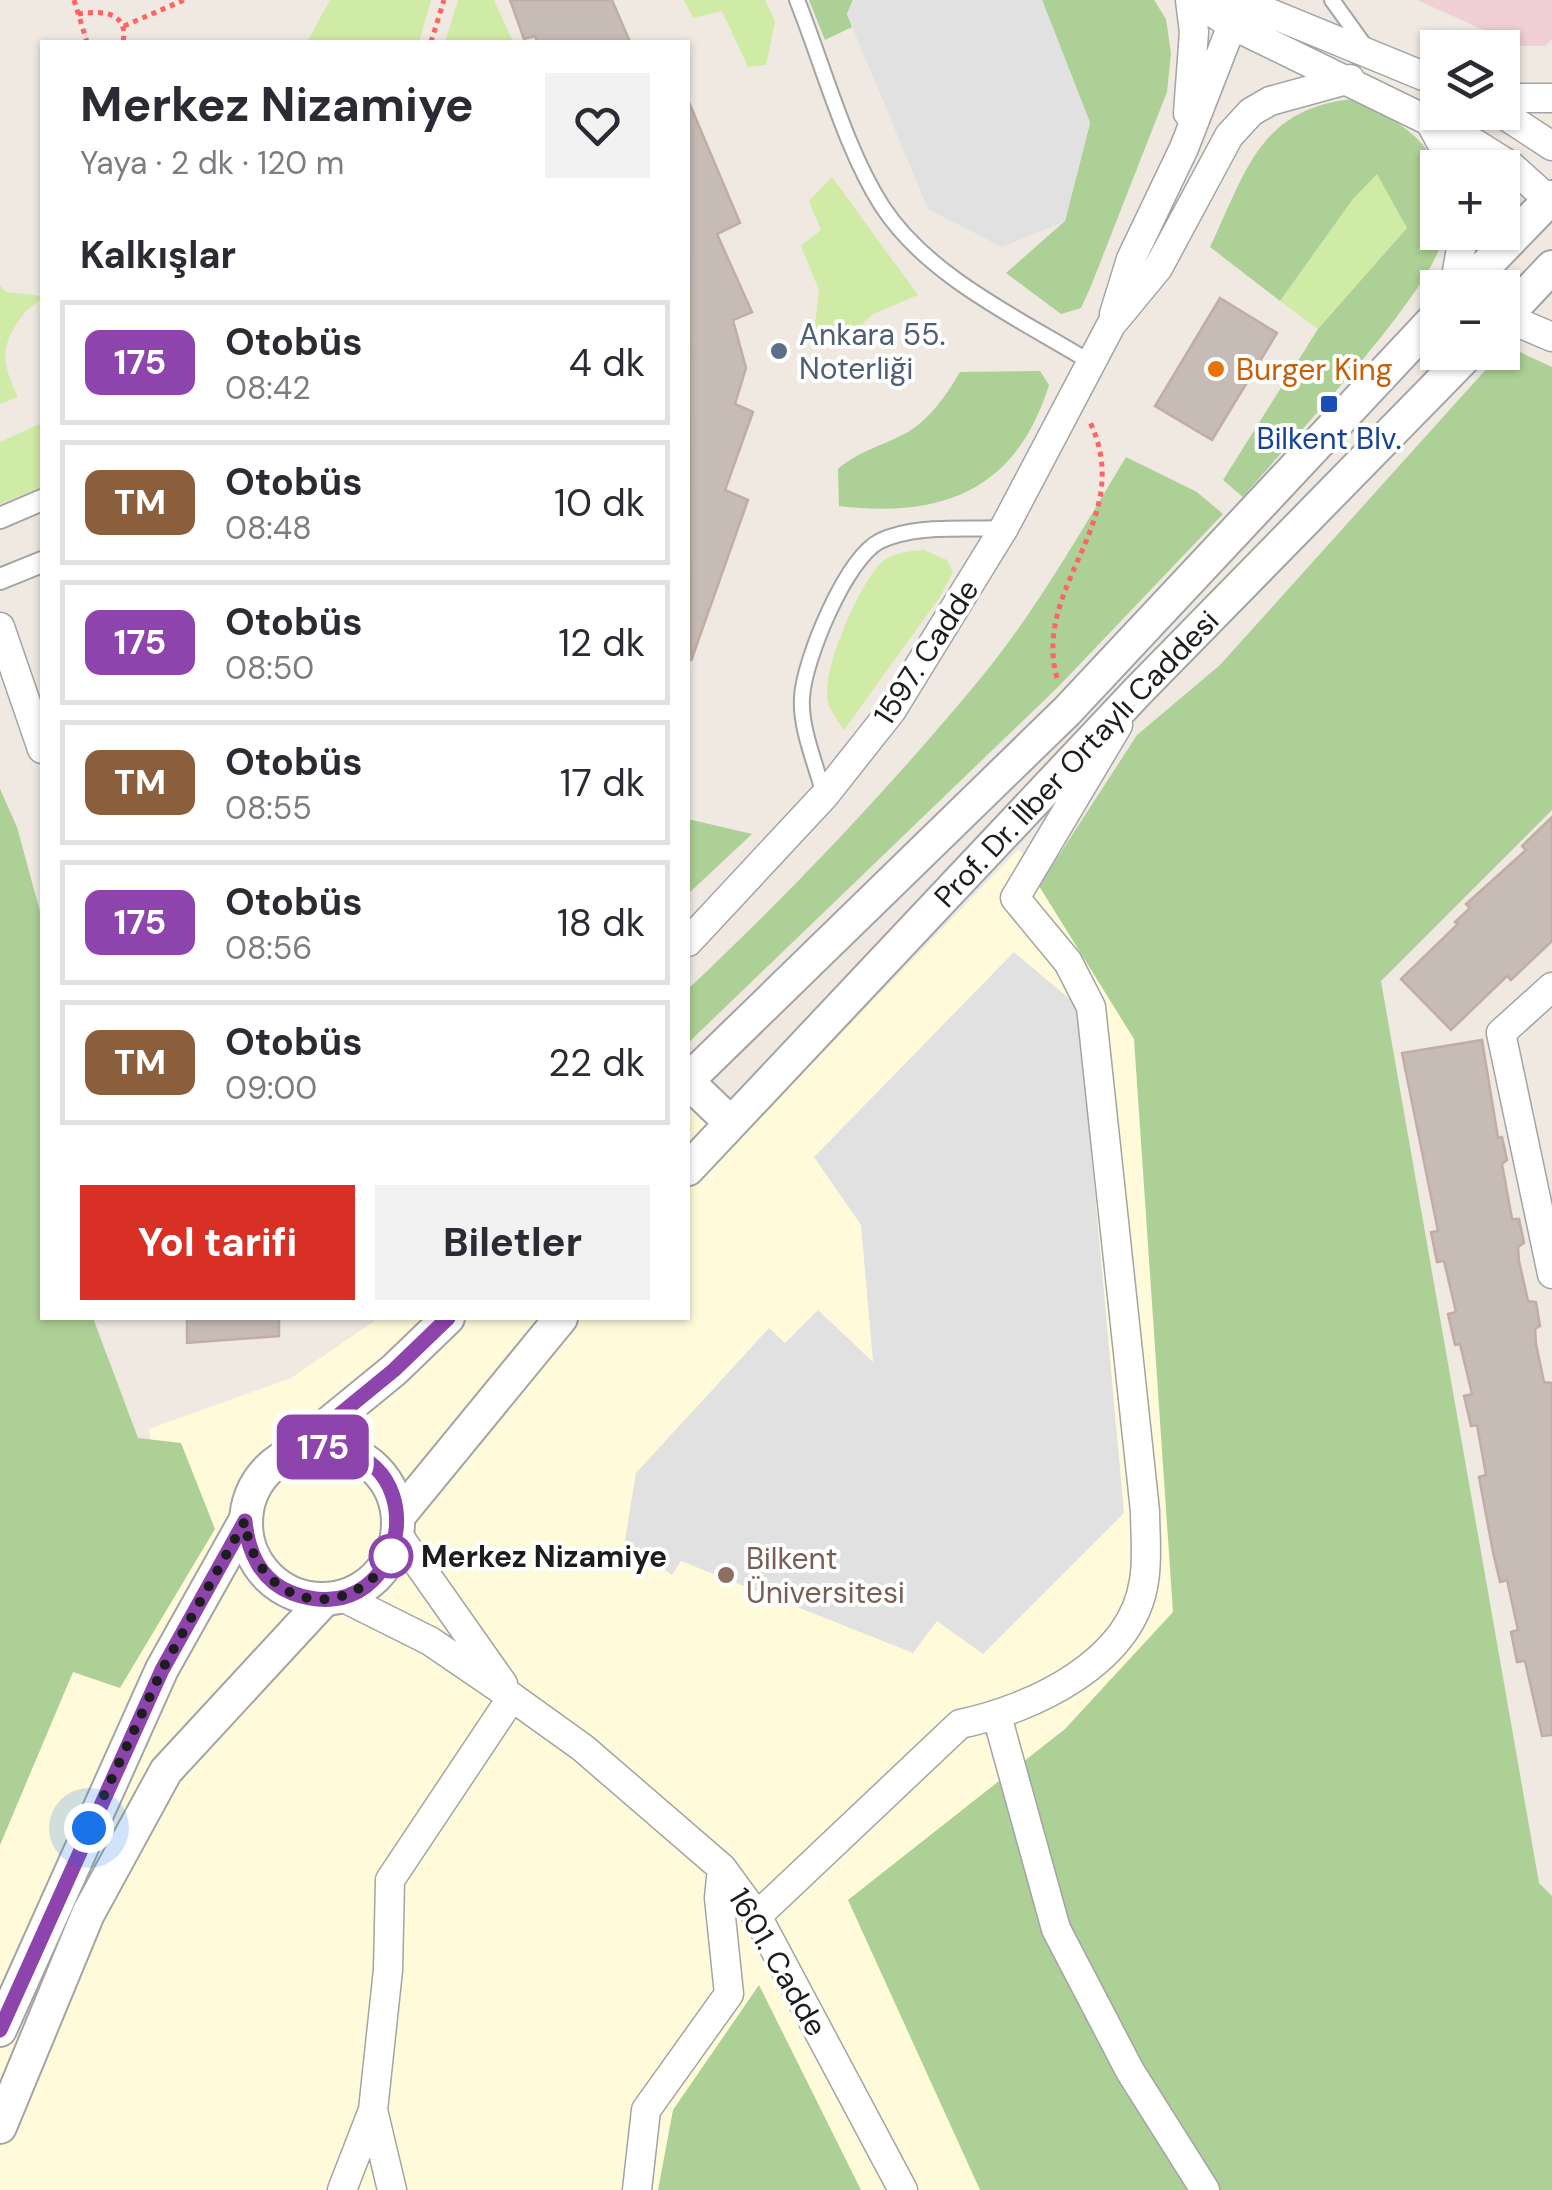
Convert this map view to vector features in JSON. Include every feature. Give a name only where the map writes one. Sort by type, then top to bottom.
[{"type":"street","name":"1597. Cadde","points":[[1184,148],[1194,58],[1192,0]]},
{"type":"street","points":[[1192,0],[1231,8],[1372,54],[1420,74]]},
{"type":"street","name":"1597. Cadde","points":[[1111,325],[1131,259],[1184,148],[1231,8]]},
{"type":"street","points":[[1231,8],[1350,79],[1420,114]]},
{"type":"street","name":"1597. Cadde","points":[[690,940],[824,796],[892,710],[1004,528],[1111,325],[1158,268],[1237,125],[1270,101],[1350,79]]},
{"type":"street","points":[[1520,98],[1552,98]]},
{"type":"street","points":[[1520,125],[1552,146]]},
{"type":"street","points":[[1449,130],[1511,166],[1551,200],[1482,270]]},
{"type":"street","points":[[1520,302],[1552,267]]},
{"type":"street","points":[[1520,325],[1552,337]]},
{"type":"street","name":"Prof. Dr. İlber Ortaylı Caddesi","points":[[690,1079],[1066,711],[1420,334]]},
{"type":"street","name":"Prof. Dr. İlber Ortaylı Caddesi","points":[[690,1166],[1138,690],[1452,370]]},
{"type":"street","points":[[0,518],[40,501]]},
{"type":"street","points":[[0,579],[40,563]]},
{"type":"street","points":[[0,627],[40,743]]},
{"type":"street","points":[[757,1916],[960,1724],[997,1716],[1076,1677],[1121,1638],[1144,1583],[1145,1511],[1091,1006],[1068,962],[1015,898],[1138,690]]},
{"type":"street","points":[[1552,987],[1501,1033],[1552,1274]]},
{"type":"street","points":[[690,1083],[730,1122]]},
{"type":"street","points":[[0,2030],[162,1670],[245,1521],[260,1478],[394,1370],[446,1320]]},
{"type":"street","points":[[0,2126],[88,1914],[166,1771],[333,1598],[379,1574],[398,1526],[559,1320]]},
{"type":"street","points":[[295,1451],[318,1447],[363,1458],[381,1474],[398,1526]]},
{"type":"street","points":[[245,1521],[251,1551],[268,1577],[284,1590],[333,1598]]},
{"type":"street","name":"1601. Cadde","points":[[398,1526],[512,1698]]},
{"type":"street","name":"1601. Cadde","points":[[333,1598],[430,1642],[512,1698],[583,1748],[722,1868],[757,1916],[903,2190]]},
{"type":"street","points":[[342,2190],[372,2110],[388,1970],[390,1880],[512,1698]]},
{"type":"street","points":[[997,1716],[1056,1929],[1130,2072],[1206,2190]]},
{"type":"street","points":[[636,2190],[646,2110],[728,1994],[719,1898],[722,1868]]},
{"type":"street","points":[[372,2110],[392,2190]]},
{"type":"lane","points":[[797,0],[864,170],[900,229],[989,300],[1090,362]]},
{"type":"lane","points":[[1332,0],[1372,54]]},
{"type":"lane","points":[[824,796],[802,717],[802,695],[818,639],[865,552],[890,538],[926,530],[1004,528]]},
{"type":"path","points":[[74,0],[85,40]]},
{"type":"path","points":[[124,26],[184,0]]},
{"type":"path","points":[[432,40],[444,0]]},
{"type":"path","points":[[78,14],[108,12],[124,26]]},
{"type":"path","points":[[123,40],[124,26]]},
{"type":"path","points":[[1066,711],[1054,666],[1052,633],[1062,596],[1084,556],[1104,479],[1094,430],[1076,392]]},
{"type":"shaded area","points":[[853,0],[1042,0],[1090,123],[1065,221],[1002,247],[928,209],[847,14]]},
{"type":"shaded area","points":[[1417,0],[1552,0],[1552,39],[1545,46],[1520,46],[1520,30],[1484,30]]},
{"type":"shaded area","name":"Bilkent Üniversitesi","points":[[1019,849],[1134,1039],[1552,2190],[0,2190],[0,1845],[154,1480],[149,1429],[291,1378],[376,1320],[690,1320],[690,1105],[735,1144]]},
{"type":"shaded area","points":[[1014,952],[1078,1006],[1124,1513],[983,1654],[937,1621],[913,1653],[681,1561],[672,1575],[625,1540],[636,1473],[769,1328],[785,1343],[818,1310],[873,1362],[861,1225],[814,1157]]},
{"type":"green space","points":[[330,0],[431,0],[420,40],[308,40]]},
{"type":"green space","points":[[458,0],[494,0],[512,40],[446,40]]},
{"type":"green space","points":[[684,0],[765,0],[775,22],[766,65],[748,67],[722,11],[693,18]]},
{"type":"green space","points":[[809,0],[853,0],[847,14],[852,27],[825,40]]},
{"type":"green space","points":[[1042,0],[1154,0],[1166,19],[1171,53],[1167,92],[1091,286],[1081,308],[1061,314],[1006,273],[1065,221],[1090,123]]},
{"type":"green space","points":[[1354,99],[1403,127],[1424,146],[1427,150],[1420,150],[1420,250],[1438,250],[1428,270],[1420,270],[1420,283],[1388,328],[1243,497],[1223,480],[1318,329],[1407,228],[1377,174],[1353,199],[1280,301],[1210,247],[1260,148],[1296,115]]},
{"type":"green space","points":[[1378,173],[1407,228],[1318,329],[1280,301],[1353,199]]},
{"type":"green space","points":[[832,177],[918,295],[873,314],[839,346],[814,336],[819,290],[801,246],[821,230],[809,201]]},
{"type":"green space","points":[[0,286],[6,292],[40,298],[17,322],[7,343],[8,373],[18,397],[0,404]]},
{"type":"green space","points":[[1520,352],[1552,367],[1552,810],[1381,981],[1539,1883],[1552,1896],[1552,2190],[980,2190],[848,1900],[1065,1729],[1173,1612],[1134,1039],[1039,886],[1137,735],[1220,665],[1485,370],[1520,370]]},
{"type":"green space","points":[[1040,371],[1049,385],[1035,421],[1017,450],[995,473],[970,490],[911,507],[839,506],[838,469],[916,427],[960,372]]},
{"type":"green space","points":[[40,424],[40,488],[0,504],[0,442]]},
{"type":"green space","points":[[1126,457],[1197,492],[1223,514],[1059,686],[690,1041],[690,987],[838,839],[910,760],[1000,653]]},
{"type":"green space","points":[[924,550],[947,560],[953,572],[940,597],[844,730],[829,705],[827,688],[852,610],[884,560]]},
{"type":"green space","points":[[0,789],[17,827],[40,912],[40,1320],[94,1320],[138,1438],[181,1443],[215,1529],[120,1688],[73,1672],[0,1845]]},
{"type":"green space","points":[[690,819],[752,834],[690,892]]},
{"type":"green space","points":[[759,1985],[861,2190],[658,2190],[673,2110]]},
{"type":"building","points":[[510,0],[612,0],[629,40],[536,40],[535,36],[524,39]]},
{"type":"building","points":[[690,105],[740,223],[717,234],[752,312],[733,320],[746,368],[735,404],[753,412],[725,490],[748,500],[691,661]]},
{"type":"building","name":"Burger King","points":[[1220,298],[1277,333],[1212,440],[1155,406]]},
{"type":"building","points":[[1552,817],[1552,941],[1511,980],[1507,976],[1451,1030],[1401,979],[1458,924],[1455,922],[1470,908],[1466,904],[1526,850],[1522,846]]},
{"type":"building","points":[[1482,1040],[1498,1138],[1502,1137],[1507,1160],[1502,1164],[1512,1219],[1519,1219],[1524,1243],[1518,1247],[1519,1261],[1528,1301],[1536,1302],[1540,1326],[1535,1329],[1536,1344],[1544,1382],[1552,1383],[1552,1735],[1542,1736],[1525,1661],[1517,1662],[1511,1632],[1518,1630],[1507,1580],[1500,1582],[1493,1552],[1479,1477],[1486,1475],[1477,1425],[1471,1426],[1464,1396],[1472,1394],[1448,1314],[1456,1312],[1444,1261],[1437,1262],[1431,1232],[1438,1231],[1402,1053]]},
{"type":"building","points":[[187,1320],[279,1320],[279,1336],[187,1343]]},
{"type":"bus line","name":"175","points":[[0,2030],[162,1670],[245,1521],[247,1541],[268,1577],[284,1590],[304,1597],[324,1600],[362,1588],[379,1574],[391,1556],[398,1534],[398,1517],[393,1494],[381,1474],[363,1458],[342,1449],[318,1447],[295,1451],[394,1370],[446,1320]]},
{"type":"place","name":"Ankara 55. Noterliği","points":[[779,351]]},
{"type":"place","name":"Burger King","points":[[1216,369]]},
{"type":"place","name":"Bilkent Blv.","points":[[1329,404]]},
{"type":"place","name":"Merkez Nizamiye","points":[[391,1556]]},
{"type":"place","name":"Bilkent Üniversitesi","points":[[726,1575]]},
{"type":"route","points":[[89,1828],[162,1670],[245,1521],[247,1541],[268,1577],[284,1590],[304,1597],[324,1600],[362,1588],[379,1574],[391,1556]]}]
